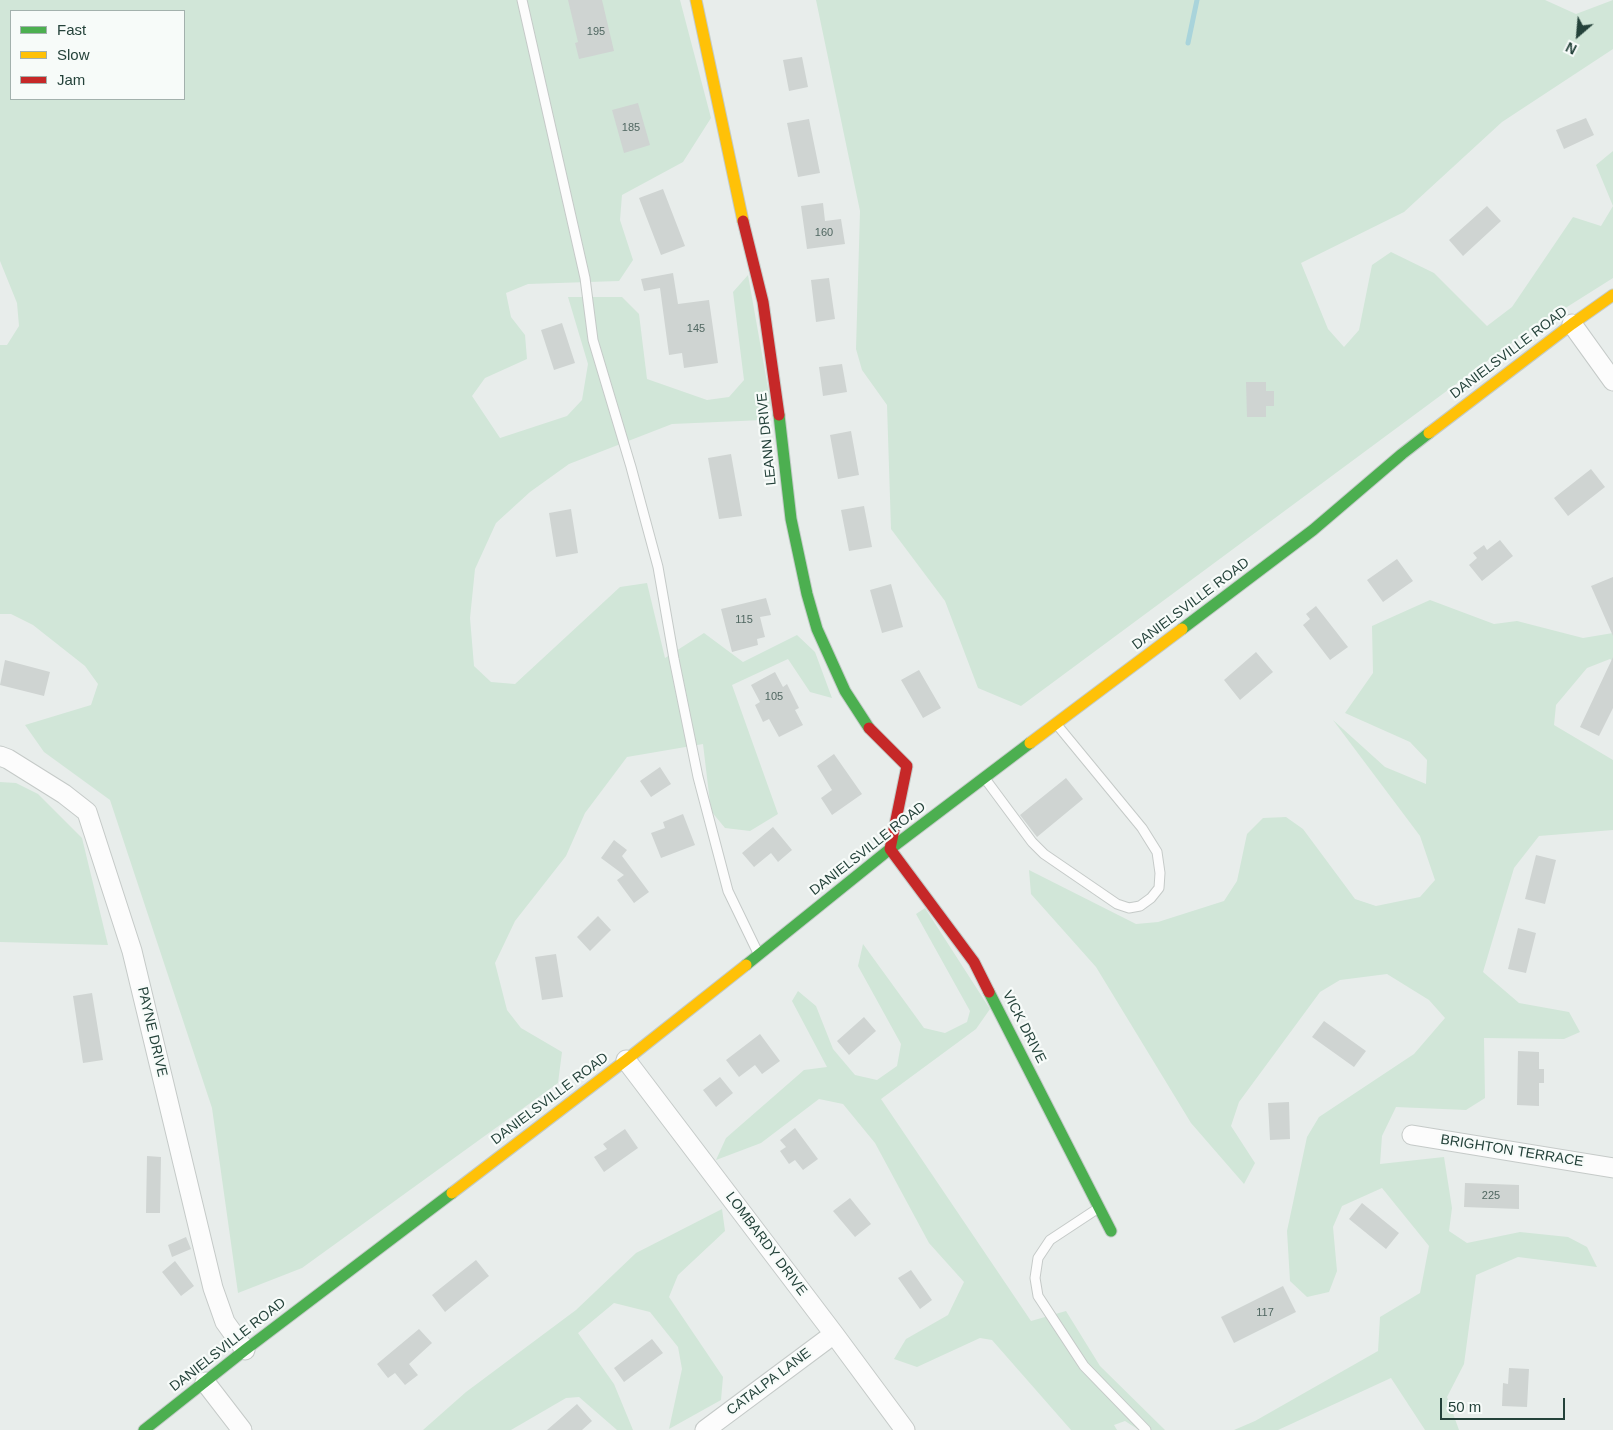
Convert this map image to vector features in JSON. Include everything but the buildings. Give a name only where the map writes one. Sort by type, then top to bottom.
[{"type":"main road","name":"LEANN DRIVE","points":[[696,0],[739,204],[763,302],[776,388],[791,518],[816,629],[845,691],[870,730],[906,766],[890,849]]},
{"type":"main road","name":"DANIELSVILLE ROAD","points":[[144,1430],[245,1350],[626,1060],[759,956],[890,849],[1313,530],[1402,454],[1572,324],[1613,295]]},
{"type":"main road","name":"VICK DRIVE","points":[[890,849],[974,962],[1111,1231]]},
{"type":"street","points":[[1572,324],[1613,381]]},
{"type":"street","name":"PAYNE DRIVE","points":[[0,756],[8,759],[64,794],[87,812],[132,951],[213,1288],[225,1322],[245,1350]]},
{"type":"street","name":"LOMBARDY DRIVE","points":[[626,1060],[905,1430]]},
{"type":"street","name":"BRIGHTON TERRACE","points":[[1412,1135],[1613,1168]]},
{"type":"street","name":"CATALPA LANE","points":[[705,1430],[834,1334]]},
{"type":"street","points":[[205,1382],[242,1430]]},
{"type":"lane","points":[[522,0],[585,278],[593,340],[631,467],[658,567],[698,777],[728,892],[759,956]]},
{"type":"lane","points":[[984,778],[1032,842],[1044,854],[1117,904],[1129,908],[1140,906],[1151,898],[1158,888],[1160,873],[1157,852],[1142,828],[1056,724]]},
{"type":"lane","points":[[1099,1208],[1050,1240],[1038,1258],[1035,1278],[1038,1296],[1084,1366],[1146,1430]]},
{"type":"green space","points":[[0,0],[680,0],[711,118],[683,162],[622,195],[620,220],[633,260],[619,281],[528,284],[506,293],[511,317],[525,335],[527,359],[485,378],[472,396],[500,438],[567,416],[582,400],[588,364],[568,297],[622,297],[639,314],[647,379],[707,400],[729,397],[744,380],[733,292],[748,275],[771,405],[763,420],[672,424],[569,464],[530,492],[496,523],[475,569],[470,618],[474,666],[491,682],[515,684],[620,587],[647,583],[665,658],[704,633],[743,662],[797,635],[815,652],[832,698],[810,692],[788,659],[732,685],[778,814],[750,831],[725,828],[711,811],[703,744],[627,757],[585,813],[566,856],[515,921],[495,963],[507,1010],[521,1028],[562,1052],[558,1083],[302,1268],[238,1293],[212,1108],[110,800],[44,752],[25,725],[91,705],[98,684],[85,666],[33,625],[11,614],[0,614],[0,345],[7,345],[19,326],[17,303],[0,261]]},
{"type":"green space","points":[[816,0],[1545,0],[1576,14],[1613,0],[1613,49],[1502,122],[1404,212],[1301,263],[1328,329],[1344,347],[1359,330],[1372,265],[1391,252],[1434,273],[1487,326],[1512,307],[1573,217],[1601,226],[1613,206],[1613,278],[1521,336],[1021,706],[978,688],[945,601],[891,529],[887,405],[862,370],[856,349],[860,211]]},
{"type":"green space","points":[[1613,151],[1613,206],[1596,165]]},
{"type":"green space","points":[[1430,600],[1494,624],[1517,621],[1583,638],[1613,633],[1613,661],[1610,659],[1587,668],[1556,705],[1554,725],[1613,760],[1613,830],[1539,836],[1514,868],[1483,972],[1519,1003],[1569,1012],[1580,1032],[1564,1039],[1484,1038],[1485,1098],[1466,1110],[1396,1107],[1382,1136],[1380,1164],[1444,1157],[1452,1208],[1449,1231],[1467,1243],[1520,1232],[1568,1237],[1587,1247],[1597,1267],[1518,1257],[1476,1275],[1464,1364],[1447,1397],[1459,1430],[1425,1430],[1391,1378],[1278,1430],[1234,1430],[1255,1421],[1378,1351],[1380,1317],[1420,1293],[1429,1246],[1382,1188],[1342,1206],[1333,1227],[1337,1271],[1329,1292],[1307,1297],[1290,1281],[1287,1231],[1307,1137],[1319,1117],[1414,1054],[1445,1018],[1429,1000],[1387,974],[1340,980],[1320,992],[1239,1102],[1231,1126],[1255,1163],[1244,1184],[1191,1123],[1096,967],[1031,894],[1029,870],[1136,924],[1158,922],[1224,901],[1237,881],[1247,834],[1263,818],[1286,817],[1303,829],[1355,899],[1376,906],[1420,897],[1435,880],[1420,836],[1333,720],[1385,767],[1426,784],[1427,760],[1410,742],[1345,713],[1373,673],[1372,626]]},
{"type":"green space","points":[[0,782],[16,783],[38,794],[82,838],[108,945],[0,942]]},
{"type":"green space","points":[[925,908],[990,1009],[976,1029],[881,1099],[1031,1321],[1066,1311],[1100,1366],[1165,1430],[1139,1430],[1125,1421],[1114,1425],[1117,1430],[1071,1430],[992,1340],[980,1338],[917,1367],[894,1359],[906,1339],[948,1315],[964,1282],[929,1243],[875,1143],[843,1104],[819,1099],[761,1143],[716,1160],[726,1138],[804,1070],[827,1067],[792,1001],[798,991],[816,1006],[833,1049],[855,1075],[877,1080],[897,1066],[901,1044],[858,966],[863,944],[924,1028],[945,1033],[967,1022],[970,1011],[916,914]]},
{"type":"green space","points":[[722,1209],[725,1231],[678,1275],[669,1297],[723,1377],[721,1400],[669,1429],[682,1369],[678,1347],[650,1312],[614,1303],[578,1333],[614,1384],[633,1430],[617,1430],[579,1397],[566,1398],[511,1430],[423,1430],[466,1392],[576,1310],[636,1253]]},
{"type":"waterway","points":[[1188,43],[1197,0]]},
{"type":"traffic: fast","points":[[779,415],[791,519],[807,594],[817,629],[845,691],[869,728]]},
{"type":"traffic: fast","points":[[1182,629],[1313,530],[1429,433]]},
{"type":"traffic: fast","points":[[746,965],[890,849],[1030,743]]},
{"type":"traffic: fast","points":[[989,992],[1111,1231]]},
{"type":"traffic: fast","points":[[144,1430],[245,1350],[452,1193]]},
{"type":"traffic: slow","points":[[696,0],[743,221]]},
{"type":"traffic: slow","points":[[1429,433],[1613,295]]},
{"type":"traffic: slow","points":[[1030,743],[1182,629]]},
{"type":"traffic: slow","points":[[452,1193],[626,1060],[746,965]]},
{"type":"traffic: jam","points":[[743,221],[763,302],[779,415]]},
{"type":"traffic: jam","points":[[869,728],[907,766],[890,849],[974,962],[989,992]]}]
